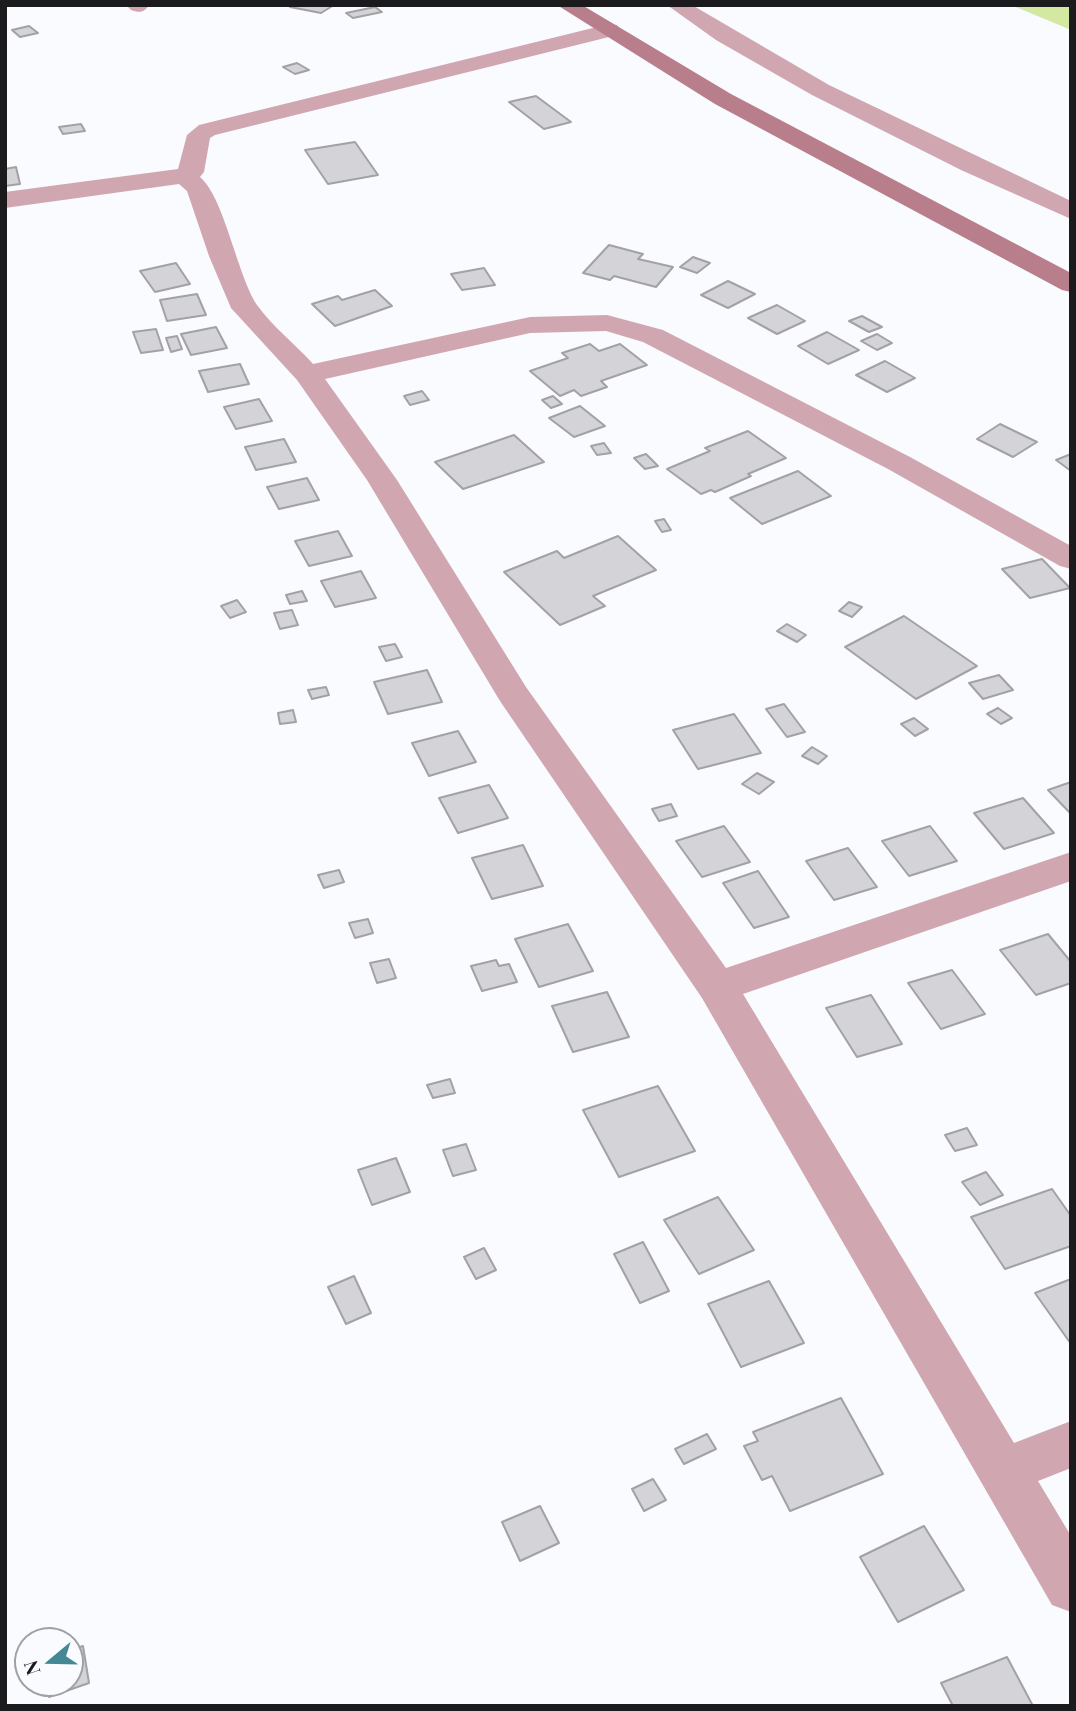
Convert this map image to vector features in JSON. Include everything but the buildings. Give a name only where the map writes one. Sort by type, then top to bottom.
[{"type":"main road","points":[[567,5],[736,106],[1071,284]]},
{"type":"street","points":[[677,5],[737,46],[887,126],[1071,211]]},
{"type":"street","points":[[5,200],[184,176],[192,172],[199,135],[207,130],[609,30]]},
{"type":"street","points":[[184,176],[198,187],[222,257],[245,308],[307,374],[382,480],[512,693],[717,987],[1071,1586]]},
{"type":"street","points":[[307,374],[530,325],[607,323],[653,336],[900,463],[1071,559]]},
{"type":"street","points":[[717,987],[1071,866]]},
{"type":"street","points":[[1004,1471],[1071,1444]]},
{"type":"green space","points":[[1011,5],[1071,5],[1071,30]]}]
